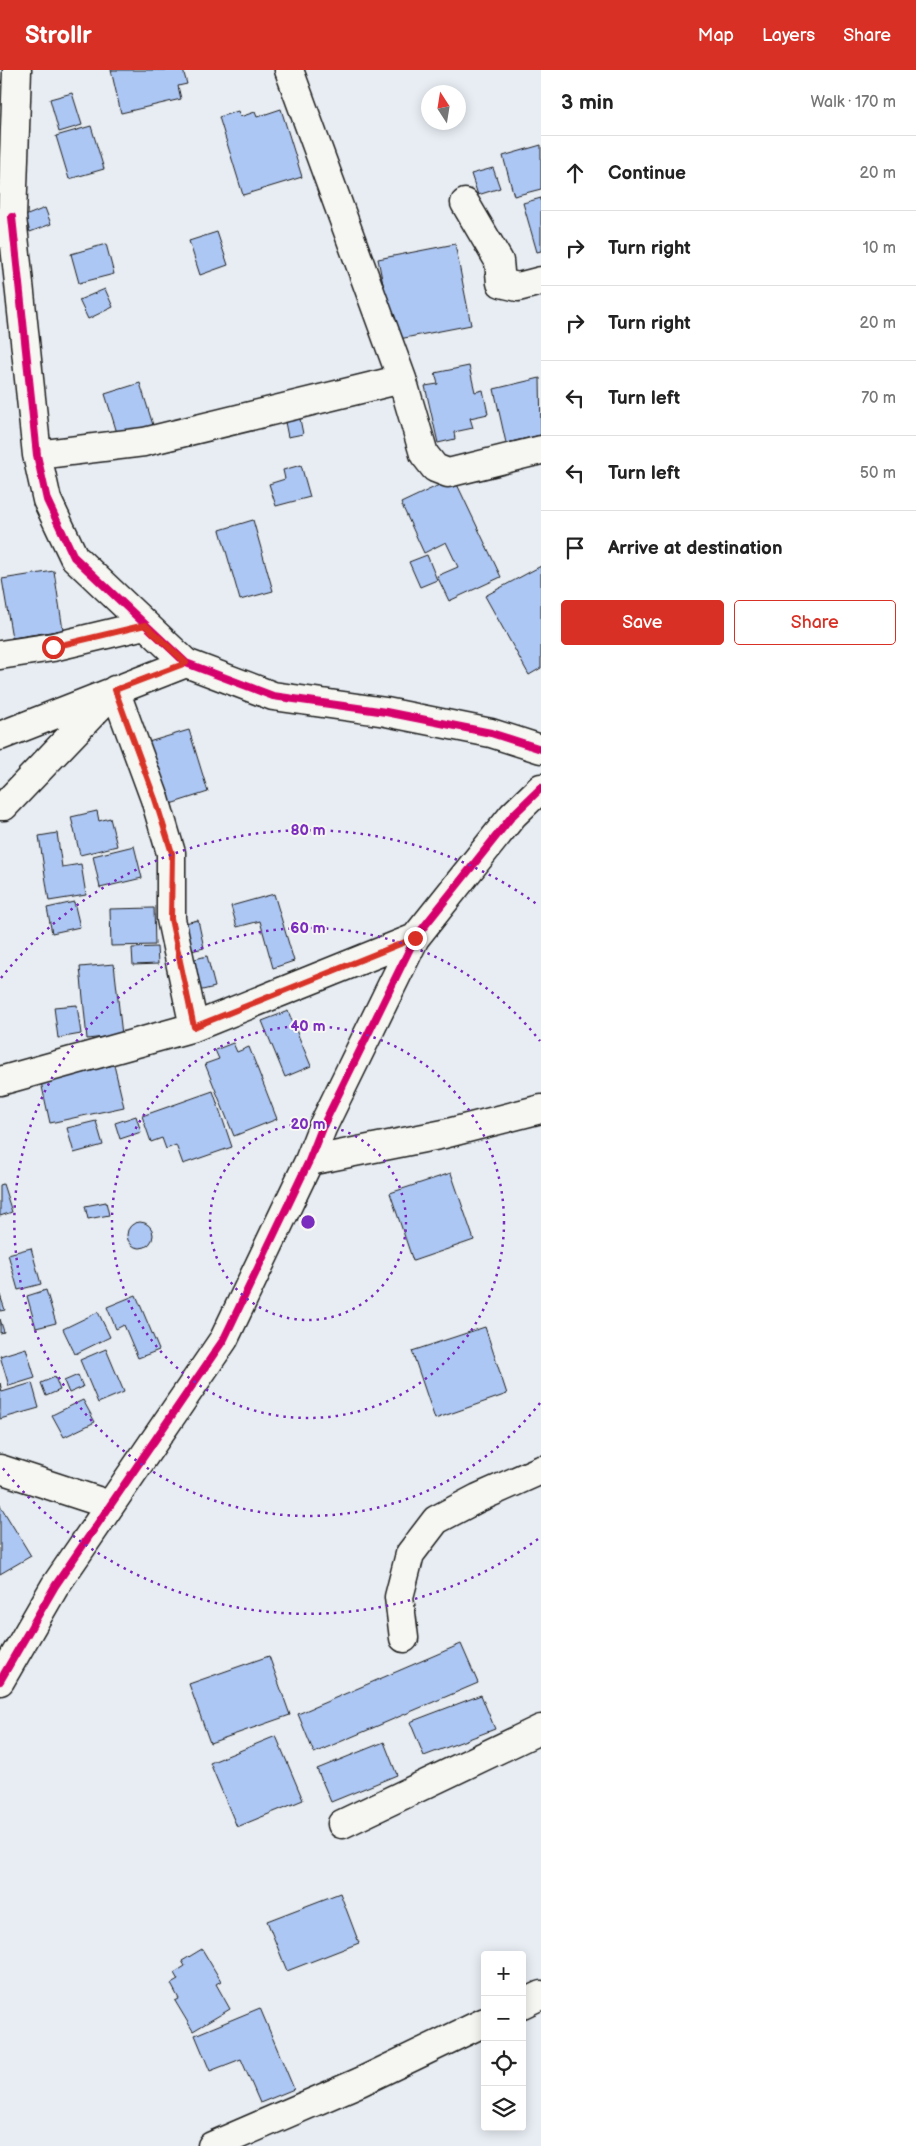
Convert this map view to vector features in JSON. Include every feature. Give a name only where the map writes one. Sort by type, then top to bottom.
[{"type":"street","points":[[289,70],[402,379],[424,454],[435,468],[448,473],[541,450]]},
{"type":"street","points":[[11,73],[12,217],[38,456],[47,500],[74,557],[186,663],[273,696],[424,720],[491,733],[541,749]]},
{"type":"street","points":[[465,203],[499,261],[501,283],[518,287],[541,281]]},
{"type":"street","points":[[0,243],[12,217]]},
{"type":"street","points":[[38,456],[144,442],[402,379]]},
{"type":"street","points":[[0,655],[53,647],[145,625]]},
{"type":"street","points":[[0,736],[186,663]]},
{"type":"street","points":[[0,806],[4,806],[115,690]]},
{"type":"street","points":[[115,690],[155,799],[172,853],[171,919],[194,1027]]},
{"type":"street","points":[[0,1681],[55,1586],[224,1339],[309,1162],[322,1128],[415,938],[513,815],[541,788]]},
{"type":"street","points":[[0,1081],[194,1027],[415,938]]},
{"type":"street","points":[[309,1162],[444,1134],[541,1109]]},
{"type":"street","points":[[0,1469],[110,1505]]},
{"type":"street","points":[[404,1638],[399,1597],[410,1554],[436,1520],[478,1498],[541,1470]]},
{"type":"street","points":[[342,1824],[541,1729]]},
{"type":"street","points":[[526,2002],[541,1995]]},
{"type":"street","points":[[212,2146],[360,2082],[481,2024]]},
{"type":"building","points":[[111,70],[183,70],[187,84],[178,86],[181,99],[121,113]]},
{"type":"building","points":[[72,93],[82,125],[59,132],[50,99]]},
{"type":"building","points":[[281,109],[302,177],[243,195],[219,117],[238,111],[240,117],[255,112],[257,117]]},
{"type":"building","points":[[91,126],[104,169],[69,179],[56,136]]},
{"type":"building","points":[[541,145],[541,189],[514,196],[503,156]]},
{"type":"building","points":[[493,168],[500,188],[478,195],[471,174]]},
{"type":"building","points":[[541,198],[541,251],[537,252],[523,203]]},
{"type":"building","points":[[45,208],[51,224],[30,232],[25,216]]},
{"type":"building","points":[[217,232],[228,265],[200,275],[189,241]]},
{"type":"building","points":[[106,244],[114,274],[79,283],[71,254]]},
{"type":"building","points":[[455,244],[471,325],[394,340],[378,259]]},
{"type":"building","points":[[105,289],[113,307],[88,319],[79,300]]},
{"type":"building","points":[[469,366],[475,392],[483,390],[488,414],[470,418],[473,428],[454,432],[455,439],[438,443],[425,386],[438,384],[435,373]]},
{"type":"building","points":[[540,378],[541,435],[506,443],[494,389]]},
{"type":"building","points":[[140,383],[153,425],[118,436],[105,394]]},
{"type":"building","points":[[300,419],[303,434],[288,437],[285,422]]},
{"type":"building","points":[[301,465],[310,497],[276,506],[269,484],[285,479],[283,470]]},
{"type":"building","points":[[454,478],[501,577],[449,601],[437,576],[458,567],[446,542],[424,553],[401,503]]},
{"type":"building","points":[[253,520],[273,591],[240,600],[220,530]]},
{"type":"building","points":[[427,555],[437,580],[420,587],[409,562]]},
{"type":"building","points":[[541,566],[541,668],[529,675],[485,596]]},
{"type":"building","points":[[54,571],[63,630],[12,638],[2,579]]},
{"type":"building","points":[[189,730],[208,792],[164,806],[145,743]]},
{"type":"building","points":[[97,811],[99,821],[110,818],[117,846],[80,855],[71,817]]},
{"type":"building","points":[[57,833],[62,867],[81,864],[86,895],[49,901],[39,836]]},
{"type":"building","points":[[134,846],[142,878],[100,888],[93,856]]},
{"type":"building","points":[[274,894],[294,961],[273,968],[260,921],[237,927],[231,906]]},
{"type":"building","points":[[74,902],[80,927],[52,933],[47,908]]},
{"type":"building","points":[[154,908],[155,945],[111,946],[110,909]]},
{"type":"building","points":[[198,920],[204,948],[191,951],[185,923]]},
{"type":"building","points":[[157,947],[158,964],[133,965],[132,948]]},
{"type":"building","points":[[207,956],[215,987],[194,992],[187,961]]},
{"type":"building","points":[[114,964],[122,1035],[87,1039],[80,967]]},
{"type":"building","points":[[77,1005],[81,1034],[58,1038],[54,1007]]},
{"type":"building","points":[[288,1011],[311,1066],[285,1077],[262,1021]]},
{"type":"building","points":[[233,1043],[237,1052],[249,1047],[277,1119],[234,1136],[205,1064],[219,1059],[215,1050]]},
{"type":"building","points":[[114,1065],[124,1107],[50,1123],[41,1082]]},
{"type":"building","points":[[213,1091],[232,1147],[183,1164],[176,1145],[166,1149],[162,1138],[151,1142],[142,1116]]},
{"type":"building","points":[[136,1116],[141,1132],[120,1139],[115,1123]]},
{"type":"building","points":[[96,1121],[103,1145],[74,1153],[67,1128]]},
{"type":"building","points":[[451,1173],[474,1240],[413,1261],[390,1193]]},
{"type":"building","points":[[3,1184],[12,1212],[0,1216],[0,1185]]},
{"type":"building","points":[[106,1202],[109,1215],[88,1219],[85,1206]]},
{"type":"building","points":[[140,1222],[149,1226],[153,1235],[149,1244],[140,1248],[131,1244],[127,1235],[131,1226]]},
{"type":"building","points":[[31,1248],[41,1284],[18,1290],[8,1254]]},
{"type":"building","points":[[46,1290],[56,1323],[36,1328],[27,1296]]},
{"type":"building","points":[[0,1295],[5,1310],[0,1311]]},
{"type":"building","points":[[136,1295],[159,1350],[138,1358],[124,1325],[116,1329],[107,1307]]},
{"type":"building","points":[[98,1312],[110,1337],[75,1354],[63,1329]]},
{"type":"building","points":[[0,1319],[4,1332],[0,1333]]},
{"type":"building","points":[[485,1327],[507,1394],[435,1419],[412,1351]]},
{"type":"building","points":[[26,1348],[35,1378],[9,1386],[0,1356]]},
{"type":"building","points":[[106,1349],[124,1392],[98,1403],[80,1360]]},
{"type":"building","points":[[78,1375],[83,1387],[69,1393],[64,1381]]},
{"type":"building","points":[[55,1377],[60,1390],[46,1396],[41,1383]]},
{"type":"building","points":[[0,1383],[2,1392],[32,1383],[39,1408],[0,1419]]},
{"type":"building","points":[[83,1400],[95,1422],[64,1437],[52,1415]]},
{"type":"building","points":[[0,1505],[31,1556],[0,1574]]},
{"type":"building","points":[[461,1644],[478,1683],[314,1753],[298,1714]]},
{"type":"building","points":[[269,1656],[290,1715],[210,1743],[189,1684]]},
{"type":"building","points":[[481,1695],[495,1729],[424,1756],[410,1722]]},
{"type":"building","points":[[276,1736],[303,1800],[237,1827],[210,1763]]},
{"type":"building","points":[[384,1742],[397,1775],[331,1802],[317,1769]]},
{"type":"building","points":[[340,1893],[359,1943],[287,1971],[267,1921]]},
{"type":"building","points":[[202,1949],[221,1981],[216,1984],[230,2009],[193,2031],[175,2001],[179,1999],[171,1984],[178,1980],[174,1973],[185,1966],[182,1961]]},
{"type":"building","points":[[260,2008],[294,2089],[260,2103],[241,2059],[210,2071],[195,2035]]},
{"type":"cycle path","points":[[12,217],[37,455],[47,500],[74,557],[186,663],[273,696],[386,712],[491,733],[541,749]]},
{"type":"cycle path","points":[[0,1681],[55,1586],[224,1339],[309,1161],[322,1128],[415,938],[513,815],[541,788]]},
{"type":"route","points":[[53,647],[145,625],[186,663],[115,690],[155,799],[172,853],[171,919],[194,1027],[415,938]]}]
